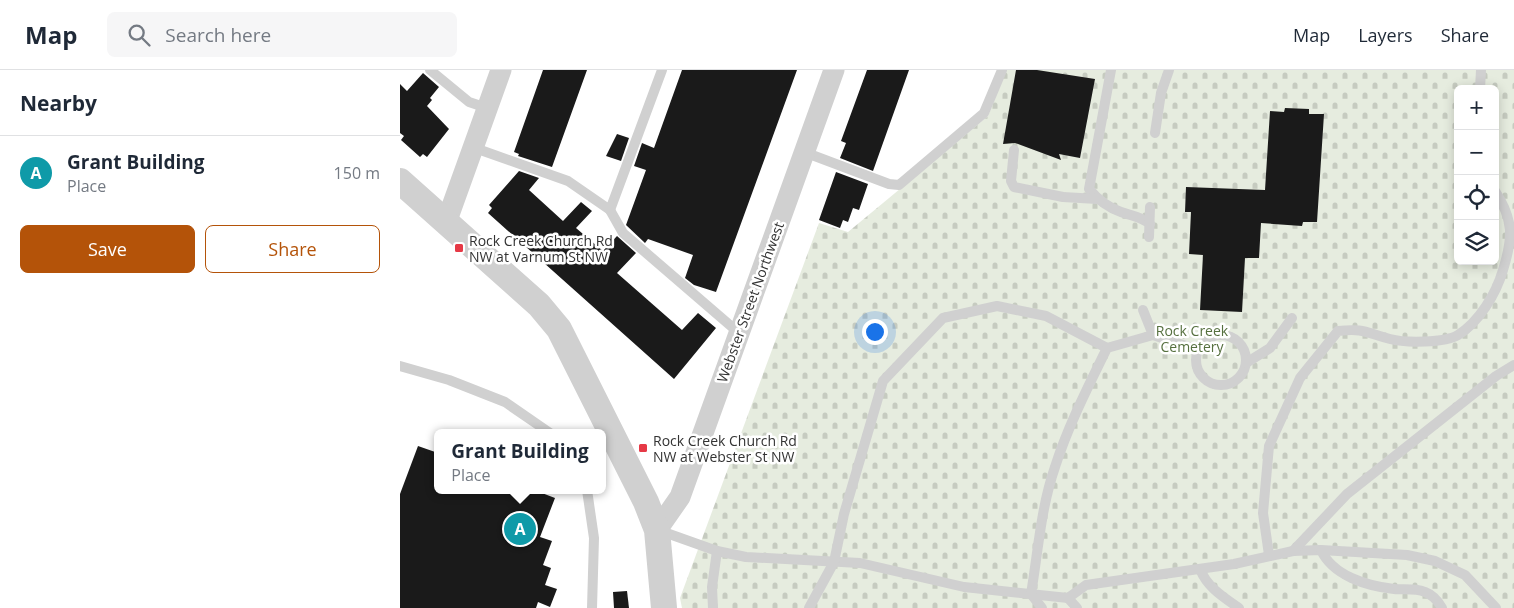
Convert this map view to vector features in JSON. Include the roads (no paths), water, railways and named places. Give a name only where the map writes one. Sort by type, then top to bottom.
[{"type":"street","points":[[446,223],[501,70]]},
{"type":"street","name":"Webster Street Northwest","points":[[657,530],[680,497],[834,70]]},
{"type":"street","points":[[400,181],[539,306],[560,329],[646,502],[657,530],[664,608]]},
{"type":"lane","points":[[430,70],[469,102],[487,108]]},
{"type":"lane","points":[[610,210],[662,70]]},
{"type":"lane","points":[[804,152],[889,184],[899,185],[984,113],[1002,70]]},
{"type":"lane","points":[[1111,70],[1089,189],[1098,199],[1122,213],[1140,216],[1150,224]]},
{"type":"lane","points":[[1155,133],[1160,93],[1168,70]]},
{"type":"lane","points":[[1480,85],[1481,70]]},
{"type":"lane","points":[[472,147],[568,181],[610,210],[623,233],[739,333]]},
{"type":"lane","points":[[1014,150],[1011,181],[1014,187],[1063,197],[1098,199]]},
{"type":"lane","points":[[1269,555],[1263,513],[1269,446],[1300,378],[1338,331],[1359,329],[1391,339],[1418,343],[1457,336],[1480,313],[1500,282],[1512,244],[1507,210],[1499,197]]},
{"type":"lane","points":[[1149,237],[1150,207]]},
{"type":"lane","points":[[809,608],[834,562],[844,514],[883,381],[944,318],[997,306],[1046,316],[1107,348],[1153,335],[1198,350]]},
{"type":"lane","points":[[1143,310],[1153,335]]},
{"type":"lane","points":[[1246,363],[1270,348],[1292,318]]},
{"type":"lane","points":[[1223,335],[1231,337],[1242,348],[1246,363],[1243,371],[1231,383],[1214,385],[1200,375],[1196,367],[1198,350],[1208,339],[1223,335]]},
{"type":"lane","points":[[1042,608],[1032,594],[1048,493],[1055,467],[1087,388],[1107,348]]},
{"type":"lane","points":[[400,366],[450,380],[505,402],[544,429]]},
{"type":"lane","points":[[1293,551],[1347,494],[1496,376],[1514,366]]},
{"type":"lane","points":[[588,494],[594,538],[592,608]]},
{"type":"lane","points":[[657,530],[717,551],[746,557],[860,563],[964,587],[1068,598],[1077,608]]},
{"type":"lane","points":[[1068,598],[1086,585],[1234,564],[1293,551],[1321,550],[1407,555],[1435,561],[1466,575],[1496,608]]},
{"type":"lane","points":[[1321,550],[1326,560],[1348,576],[1376,586],[1425,592],[1436,600],[1442,608]]},
{"type":"lane","points":[[713,608],[712,587],[717,551]]},
{"type":"lane","points":[[1200,569],[1211,587],[1239,608]]},
{"type":"place","name":"Rock Creek Church Rd NW at Varnum St NW","points":[[459,248]]},
{"type":"place","name":"Rock Creek Church Rd NW at Webster St NW","points":[[643,448]]},
{"type":"place","name":"Grant Building","points":[[520,529]]},
{"type":"park label","name":"Rock Creek Cemetery","points":[[1192,338]]}]
